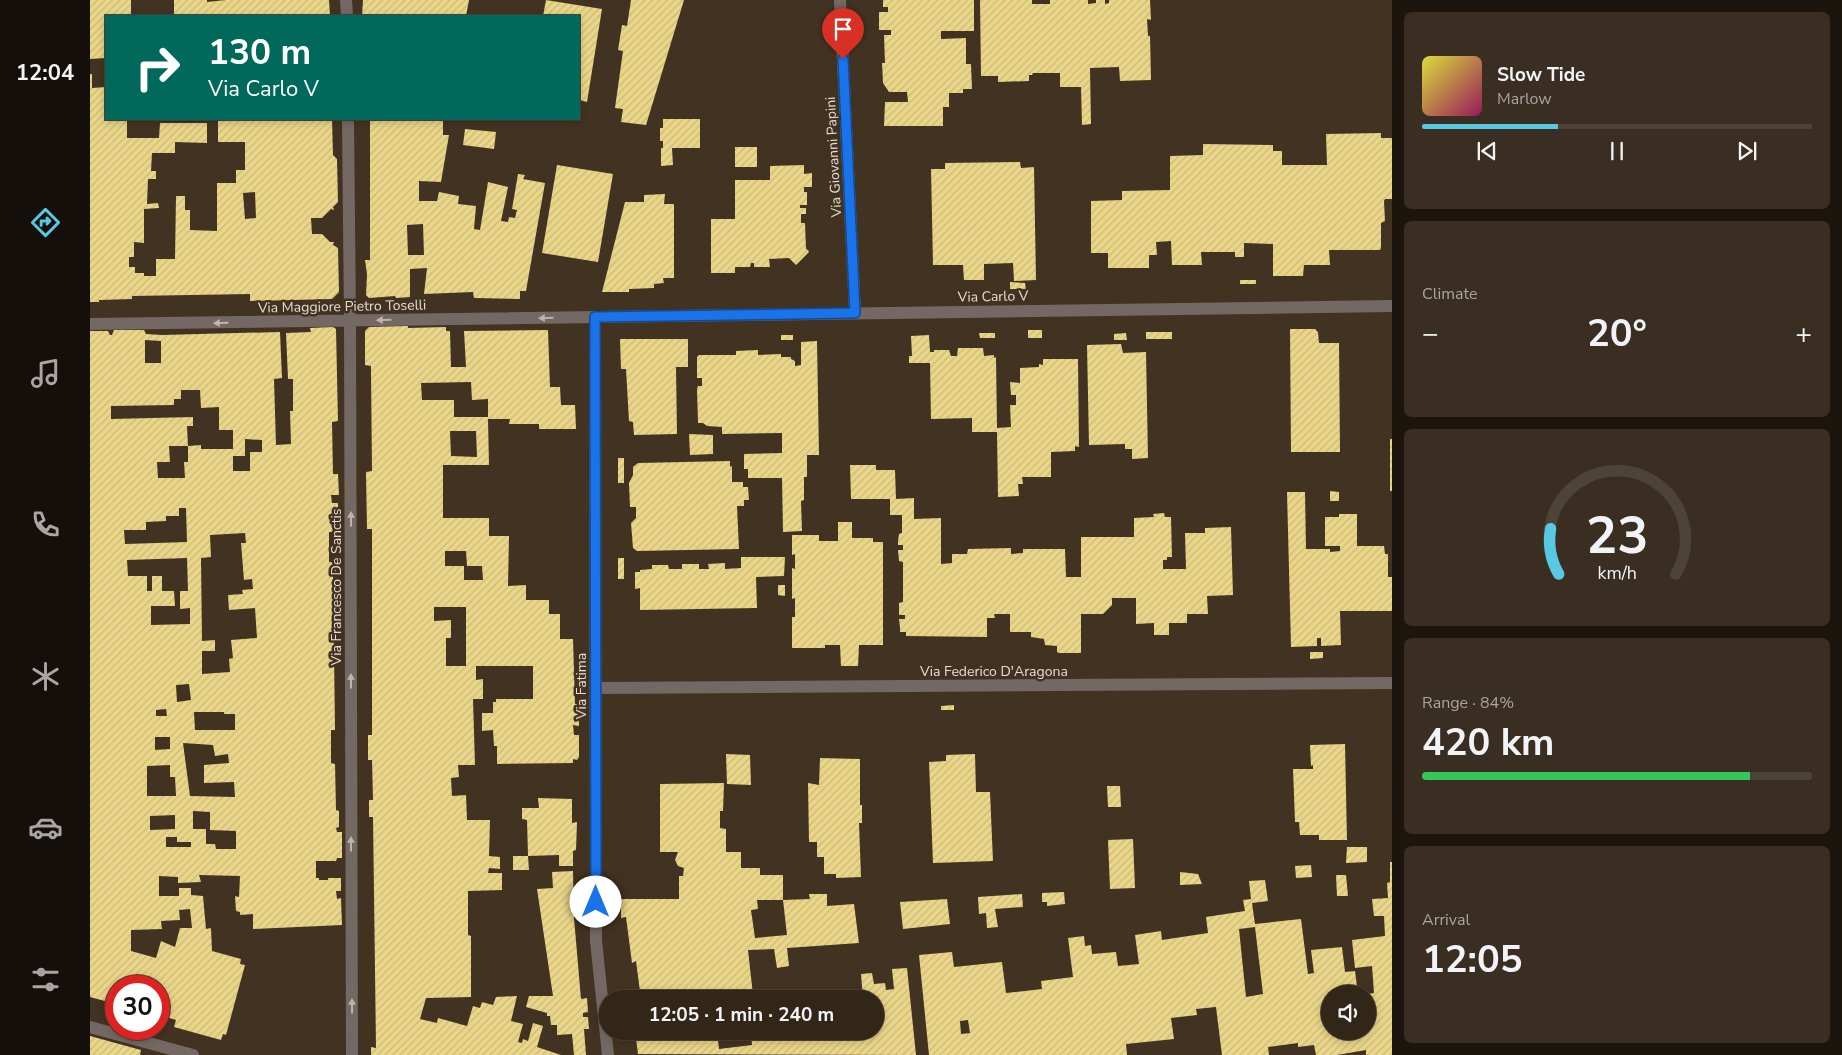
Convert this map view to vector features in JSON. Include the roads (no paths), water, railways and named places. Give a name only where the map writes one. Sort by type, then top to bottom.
[{"type":"street","points":[[346,0],[347,15]]},
{"type":"street","name":"Via Giovanni Papini","points":[[840,0],[855,313]]},
{"type":"street","name":"Via Francesco De Sanctis","points":[[348,120],[352,1055]]},
{"type":"street","name":"Via Carlo V","points":[[595,317],[1392,306]]},
{"type":"street","name":"Via Maggiore Pietro Toselli","points":[[90,324],[595,317]]},
{"type":"street","name":"Via Fatima","points":[[595,317],[596,941],[608,1055]]},
{"type":"street","name":"Via Federico D'Aragona","points":[[596,688],[1392,683]]},
{"type":"street","points":[[90,1027],[193,1055]]}]
